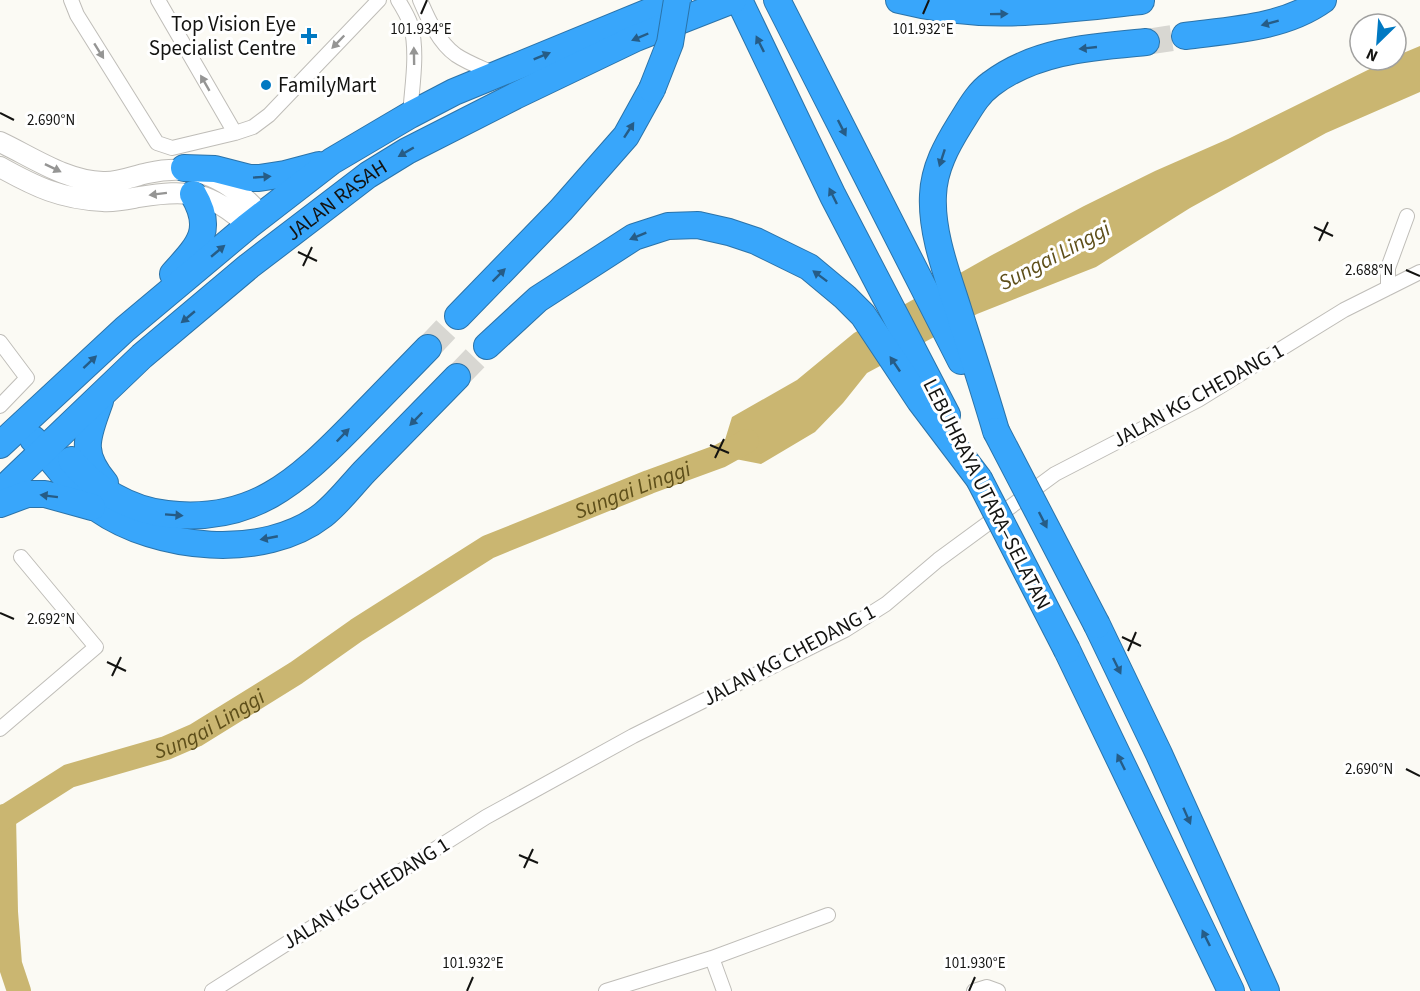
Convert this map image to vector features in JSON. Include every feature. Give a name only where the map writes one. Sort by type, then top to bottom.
[{"type":"highway","name":"JALAN RASAH","points":[[0,445],[125,329],[332,161],[410,115],[495,75],[677,0]]},
{"type":"highway","points":[[458,316],[561,210],[626,135],[652,90],[670,43],[677,0]]},
{"type":"highway","name":"JALAN RASAH","points":[[0,492],[142,356],[300,225],[368,175],[457,124],[636,38],[733,0]]},
{"type":"highway","name":"LEBUHRAYA UTARA–SELATAN","points":[[739,0],[888,304],[1067,650],[1231,991]]},
{"type":"highway","name":"LEBUHRAYA UTARA–SELATAN","points":[[777,0],[1097,625],[1159,754],[1266,991]]},
{"type":"highway","points":[[899,0],[946,10],[998,14],[1141,1]]},
{"type":"highway","points":[[1185,36],[1262,25],[1289,18],[1323,0]]},
{"type":"highway","points":[[996,431],[944,266],[936,227],[933,194],[942,153],[975,101],[990,85],[1008,73],[1053,54],[1076,49],[1146,42]]},
{"type":"highway","points":[[184,168],[215,169],[258,178],[285,174],[332,161]]},
{"type":"highway","points":[[125,329],[192,253],[199,241],[204,221],[201,206],[193,194]]},
{"type":"highway","points":[[249,266],[257,224],[300,225]]},
{"type":"highway","points":[[487,346],[538,299],[598,258],[634,237],[668,226],[698,225],[729,232],[786,254],[809,267],[829,282],[863,315],[920,401],[979,479]]},
{"type":"highway","points":[[0,504],[27,494],[45,494],[179,516],[222,513],[243,508],[287,486],[313,466],[428,348]]},
{"type":"highway","points":[[25,420],[49,445],[81,472],[119,521],[162,538],[193,545],[242,544],[286,535],[322,515],[457,377]]},
{"type":"highway","points":[[102,395],[87,438],[89,456],[108,504]]},
{"type":"main road","points":[[0,142],[70,176],[103,182],[184,168],[211,176],[244,196],[257,224]]},
{"type":"main road","points":[[0,167],[40,189],[76,199],[106,202],[163,193],[193,194],[209,198],[257,224]]},
{"type":"street","points":[[71,0],[76,15],[157,142],[172,148],[253,127],[269,115],[379,0]]},
{"type":"street","points":[[158,0],[235,133]]},
{"type":"street","points":[[399,0],[410,23],[413,41],[414,61],[410,115]]},
{"type":"street","points":[[420,0],[426,15],[447,47],[466,61],[495,75]]},
{"type":"street","points":[[1388,288],[1388,268],[1407,216]]},
{"type":"street","name":"JALAN KG CHEDANG 1","points":[[212,991],[486,817],[633,736],[846,630],[886,604],[938,560],[1055,474],[1198,400],[1344,310],[1420,272]]},
{"type":"street","points":[[0,342],[27,378],[0,406]]},
{"type":"street","points":[[0,729],[96,647],[21,557]]},
{"type":"street","points":[[606,991],[712,958],[828,915]]},
{"type":"street","points":[[712,958],[724,991]]},
{"type":"street","points":[[974,991],[987,987],[998,991]]},
{"type":"water","points":[[1420,46],[1420,92],[1326,133],[1190,208],[1096,267],[977,314],[867,373],[843,403],[815,432],[761,464],[720,456],[732,417],[797,380],[854,333],[1084,206],[1364,72],[1408,72],[1408,51]]},
{"type":"waterway","name":"Sungai Linggi","points":[[0,820],[69,776],[166,748],[196,735],[296,673],[357,630],[488,547],[720,456],[747,441]]},
{"type":"waterway","points":[[4,816],[6,912],[10,964],[19,991]]},
{"type":"tunnel","points":[[1146,42],[1185,36]]},
{"type":"tunnel","points":[[428,348],[458,316]]},
{"type":"tunnel","points":[[457,377],[487,346]]},
{"type":"place","name":"Top Vision Eye Specialist Centre","points":[[309,36]]},
{"type":"place","name":"FamilyMart","points":[[266,85]]}]
